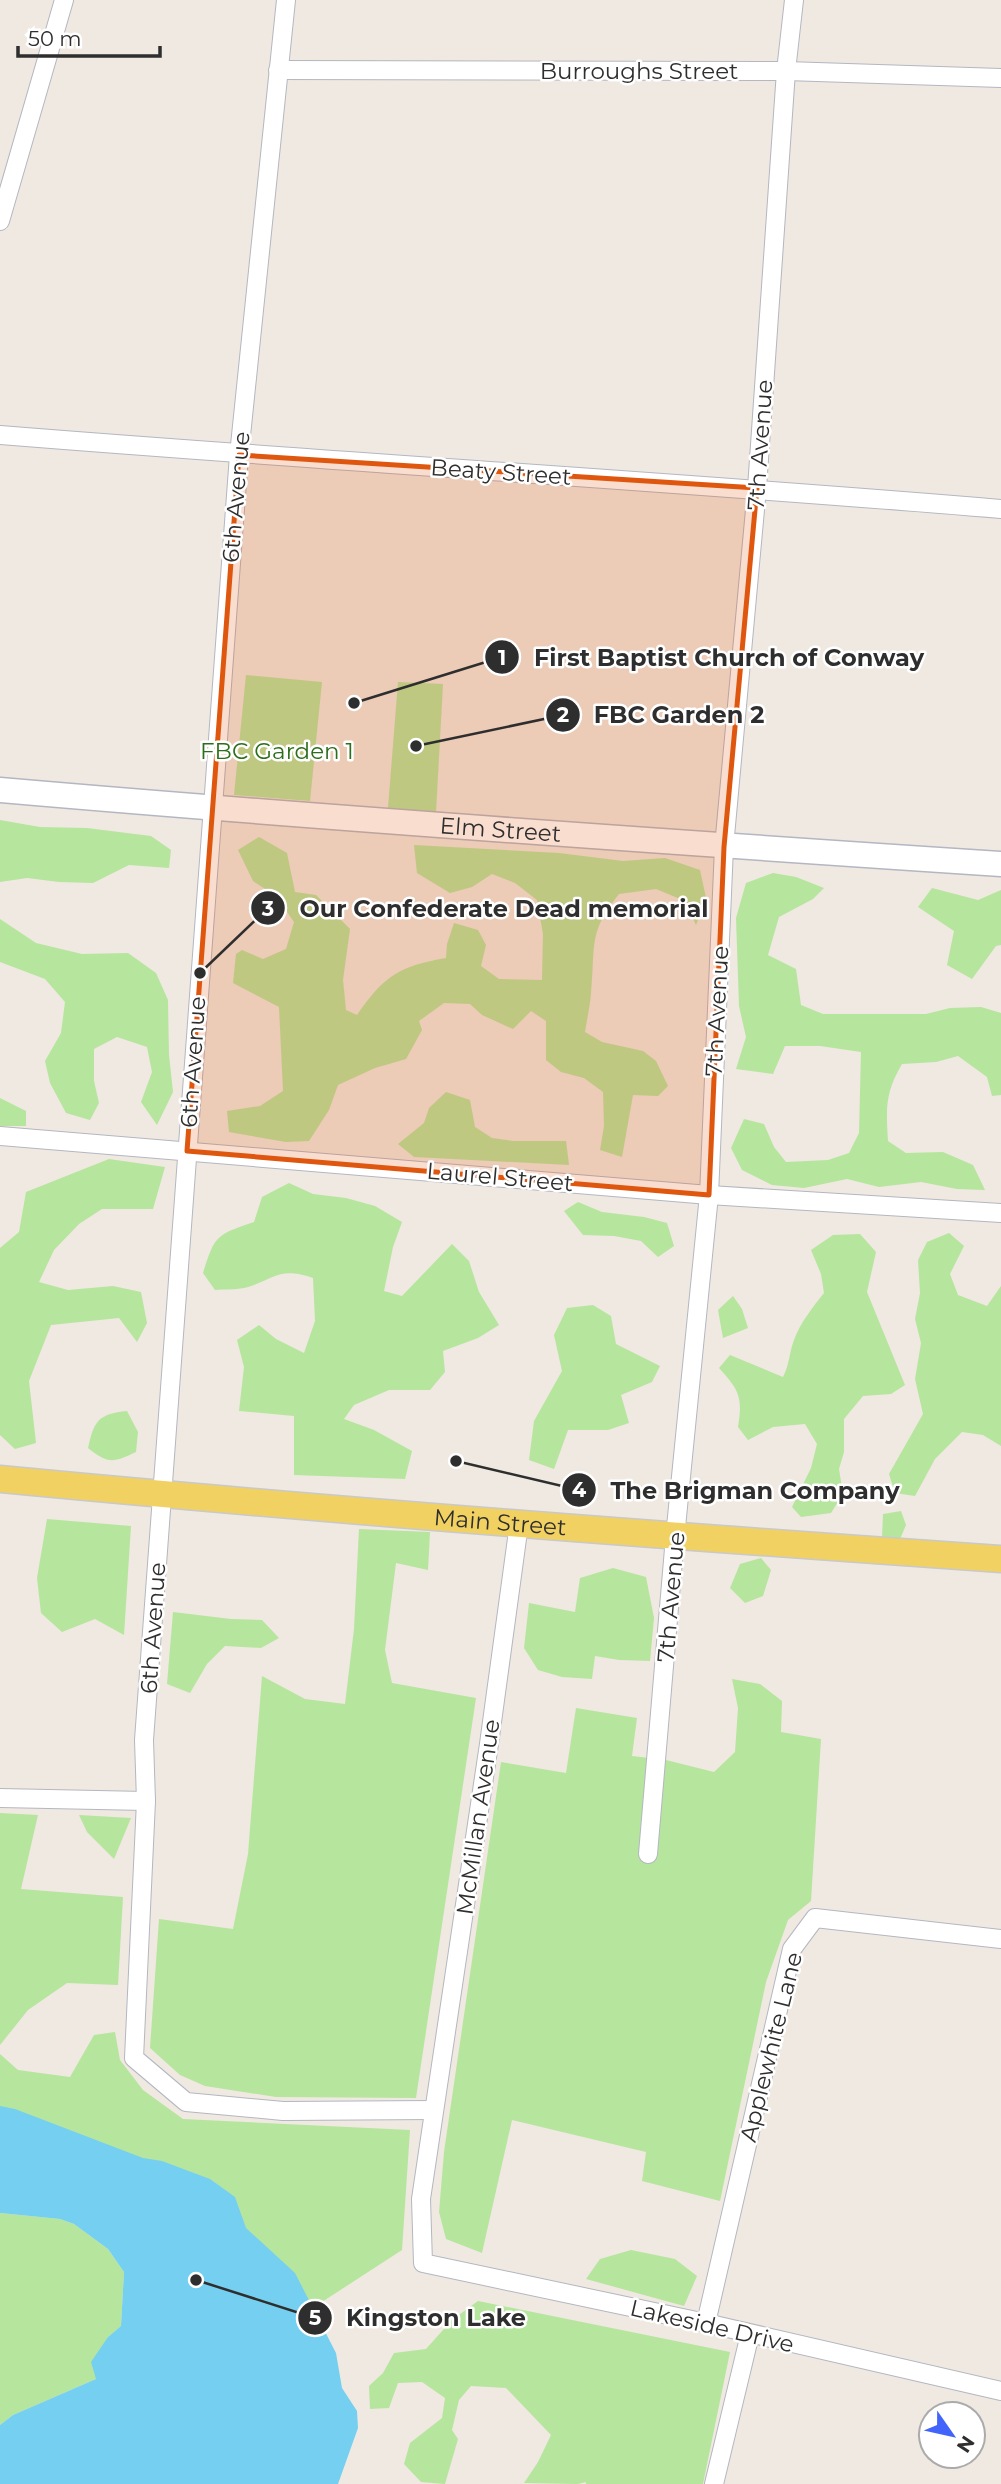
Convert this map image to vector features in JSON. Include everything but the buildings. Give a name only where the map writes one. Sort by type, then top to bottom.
[{"type":"main road","name":"Main Street","points":[[0,1479],[676,1537],[1001,1559]]},
{"type":"street","points":[[0,221],[64,0]]},
{"type":"street","name":"6th Avenue","points":[[286,0],[239,455],[212,808],[144,1740],[146,1801],[134,2059],[186,2102],[284,2111],[433,2110]]},
{"type":"street","name":"7th Avenue","points":[[649,1854],[709,1195],[724,847],[757,488],[786,71],[794,0]]},
{"type":"street","name":"Burroughs Street","points":[[278,70],[786,71],[1001,78]]},
{"type":"street","name":"Beaty Street","points":[[0,435],[239,455],[757,488],[1001,509]]},
{"type":"street","name":"Elm Street","points":[[0,790],[724,847],[1001,864]]},
{"type":"street","name":"Laurel Street","points":[[0,1136],[709,1195],[1001,1213]]},
{"type":"street","name":"McMillan Avenue","points":[[423,2263],[421,2199],[519,1524]]},
{"type":"street","points":[[0,1798],[146,1801]]},
{"type":"street","name":"Applewhite Lane","points":[[706,2323],[792,1950],[815,1918],[1001,1939]]},
{"type":"street","name":"Lakeside Drive","points":[[423,2263],[706,2323],[1001,2391]]},
{"type":"street","points":[[714,2484],[750,2334]]},
{"type":"highlighted area","points":[[239,455],[757,488],[724,847],[709,1195],[187,1151]]},
{"type":"green space","name":"FBC Garden 1","points":[[246,675],[322,682],[310,801],[234,795]]},
{"type":"green space","points":[[398,682],[443,684],[436,812],[388,808]]},
{"type":"green space","points":[[0,820],[40,827],[87,828],[151,836],[171,850],[169,868],[129,865],[93,883],[27,878],[0,882]]},
{"type":"green space","points":[[259,837],[287,853],[295,892],[316,895],[350,929],[343,980],[346,1010],[357,1015],[376,991],[394,975],[416,965],[446,958],[447,944],[454,923],[478,930],[486,945],[481,966],[499,979],[542,980],[543,934],[537,900],[515,883],[492,874],[472,887],[450,893],[417,873],[414,845],[559,853],[623,861],[665,858],[700,870],[706,898],[696,925],[685,901],[656,889],[619,894],[597,931],[585,1032],[602,1042],[643,1051],[656,1061],[668,1086],[658,1096],[633,1095],[622,1157],[600,1150],[604,1126],[603,1092],[584,1078],[561,1072],[546,1060],[546,1021],[531,1011],[513,1029],[482,1015],[470,1004],[444,1003],[419,1021],[422,1030],[406,1059],[375,1068],[338,1085],[329,1110],[309,1141],[286,1142],[229,1132],[227,1111],[260,1106],[283,1091],[279,1007],[233,983],[236,954],[242,950],[263,959],[286,949],[294,922],[276,896],[253,881],[238,850]]},
{"type":"green space","points":[[773,873],[796,877],[824,888],[813,899],[779,917],[768,955],[796,969],[801,1005],[823,1014],[926,1014],[950,1008],[981,1007],[1001,1013],[1001,1095],[992,1096],[987,1077],[958,1056],[936,1062],[902,1064],[892,1084],[887,1110],[888,1141],[906,1153],[943,1152],[973,1165],[985,1190],[957,1189],[921,1182],[879,1187],[847,1179],[804,1188],[772,1185],[742,1170],[731,1148],[744,1119],[764,1124],[774,1147],[786,1162],[828,1160],[849,1153],[859,1133],[861,1052],[820,1046],[785,1046],[773,1074],[736,1069],[746,1037],[739,1006],[736,918],[746,883]]},
{"type":"green space","points":[[932,888],[978,900],[1001,890],[1001,945],[996,946],[972,979],[947,965],[954,931],[918,907]]},
{"type":"green space","points":[[0,919],[36,943],[82,954],[128,953],[156,973],[168,1000],[173,1092],[157,1125],[141,1102],[152,1072],[147,1047],[117,1037],[94,1049],[94,1081],[99,1103],[90,1120],[66,1113],[50,1083],[45,1061],[61,1033],[65,1002],[45,979],[0,962]]},
{"type":"green space","points":[[446,1092],[470,1100],[475,1127],[492,1138],[513,1141],[566,1141],[569,1165],[414,1157],[398,1144],[424,1123],[429,1108]]},
{"type":"green space","points":[[0,1098],[26,1111],[26,1126],[0,1126]]},
{"type":"green space","points":[[109,1159],[165,1167],[153,1209],[102,1209],[79,1224],[54,1250],[39,1282],[68,1290],[113,1286],[141,1292],[147,1323],[137,1342],[119,1318],[51,1325],[29,1381],[36,1443],[15,1449],[0,1435],[0,1248],[19,1232],[26,1192]]},
{"type":"green space","points":[[289,1183],[313,1194],[346,1198],[375,1206],[402,1222],[393,1247],[384,1291],[402,1296],[452,1244],[469,1261],[479,1292],[499,1325],[478,1338],[443,1351],[445,1372],[430,1390],[389,1390],[354,1405],[344,1419],[374,1430],[412,1451],[405,1479],[294,1475],[294,1416],[239,1411],[244,1367],[237,1340],[259,1325],[276,1339],[304,1353],[315,1321],[313,1278],[291,1273],[244,1288],[215,1290],[203,1273],[219,1238],[254,1222],[262,1197]]},
{"type":"green space","points":[[578,1202],[602,1212],[667,1223],[674,1246],[658,1257],[641,1241],[614,1236],[583,1235],[564,1211]]},
{"type":"green space","points":[[949,1233],[964,1246],[950,1274],[958,1295],[987,1306],[1001,1286],[1001,1446],[983,1435],[962,1432],[935,1459],[915,1496],[895,1493],[889,1474],[923,1414],[915,1379],[921,1343],[915,1319],[920,1293],[918,1260],[927,1242]]},
{"type":"green space","points":[[860,1234],[876,1252],[867,1292],[905,1385],[891,1394],[863,1396],[844,1419],[844,1452],[839,1469],[843,1494],[831,1513],[801,1517],[792,1507],[811,1468],[817,1444],[805,1424],[773,1427],[748,1440],[738,1427],[738,1394],[719,1368],[730,1355],[783,1377],[797,1334],[824,1293],[821,1274],[811,1250],[833,1235]]},
{"type":"green space","points":[[733,1296],[742,1309],[748,1328],[723,1338],[718,1310]]},
{"type":"green space","points":[[593,1305],[611,1316],[616,1344],[660,1366],[652,1382],[621,1395],[629,1423],[608,1430],[568,1430],[554,1469],[529,1460],[534,1421],[562,1371],[554,1335],[567,1308]]},
{"type":"green space","points":[[127,1411],[138,1432],[136,1452],[111,1460],[88,1448],[99,1420],[110,1414]]},
{"type":"green space","points":[[901,1511],[906,1525],[900,1539],[882,1538],[883,1514]]},
{"type":"green space","points":[[47,1519],[131,1526],[124,1635],[95,1619],[62,1632],[41,1613],[37,1578]]},
{"type":"green space","points":[[359,1529],[430,1532],[428,1570],[396,1563],[385,1650],[392,1683],[476,1698],[416,2098],[276,2097],[205,2086],[180,2075],[150,2048],[159,1919],[233,1929],[248,1854],[262,1676],[305,1699],[345,1704],[354,1629]]},
{"type":"green space","points":[[761,1558],[771,1570],[763,1596],[745,1603],[730,1588],[740,1564]]},
{"type":"green space","points":[[613,1568],[646,1577],[654,1618],[650,1661],[595,1656],[592,1679],[562,1677],[538,1670],[524,1648],[529,1603],[575,1612],[580,1578]]},
{"type":"green space","points":[[173,1612],[262,1620],[279,1638],[261,1648],[225,1646],[207,1664],[190,1693],[167,1684]]},
{"type":"green space","points":[[732,1679],[760,1684],[782,1701],[781,1732],[821,1739],[811,1901],[788,1920],[766,1982],[720,2201],[642,2181],[646,2152],[512,2120],[482,2253],[446,2239],[439,2212],[444,2152],[501,1762],[566,1773],[576,1708],[637,1718],[632,1756],[666,1760],[714,1772],[735,1752],[738,1708]]},
{"type":"green space","points":[[0,1813],[38,1815],[21,1889],[123,1897],[118,1985],[67,1983],[28,2010],[0,2045]]},
{"type":"green space","points":[[79,1815],[131,1818],[114,1859],[87,1832]]},
{"type":"green space","points":[[115,2032],[120,2060],[143,2090],[183,2119],[410,2130],[402,2250],[305,2313],[0,2125],[0,2054],[18,2070],[70,2077],[94,2035]]},
{"type":"green space","points":[[0,2213],[60,2219],[74,2224],[108,2249],[124,2272],[121,2326],[108,2337],[96,2379],[13,2415],[0,2425]]},
{"type":"green space","points":[[631,2250],[675,2259],[697,2276],[684,2306],[586,2279],[600,2259]]},
{"type":"green space","points":[[478,2301],[730,2352],[703,2484],[524,2483],[551,2435],[506,2388],[471,2386],[459,2400],[452,2430],[458,2439],[445,2484],[421,2482],[404,2464],[410,2443],[442,2418],[445,2398],[422,2382],[398,2383],[389,2408],[370,2409],[369,2386],[383,2373],[394,2353],[426,2349],[452,2320]]},
{"type":"water","points":[[0,2106],[15,2109],[143,2158],[162,2161],[210,2179],[235,2197],[246,2228],[295,2273],[336,2353],[342,2388],[357,2411],[358,2428],[338,2484],[0,2484],[0,2425],[13,2415],[96,2379],[91,2362],[108,2337],[121,2326],[124,2272],[108,2249],[74,2224],[60,2219],[0,2213]]},
{"type":"place","name":"First Baptist Church of Conway","points":[[354,703]]},
{"type":"place","name":"FBC Garden 2","points":[[416,746]]},
{"type":"place","name":"Our Confederate Dead memorial","points":[[200,973]]},
{"type":"place","name":"The Brigman Company","points":[[456,1461]]},
{"type":"place","name":"Kingston Lake","points":[[196,2280]]}]
